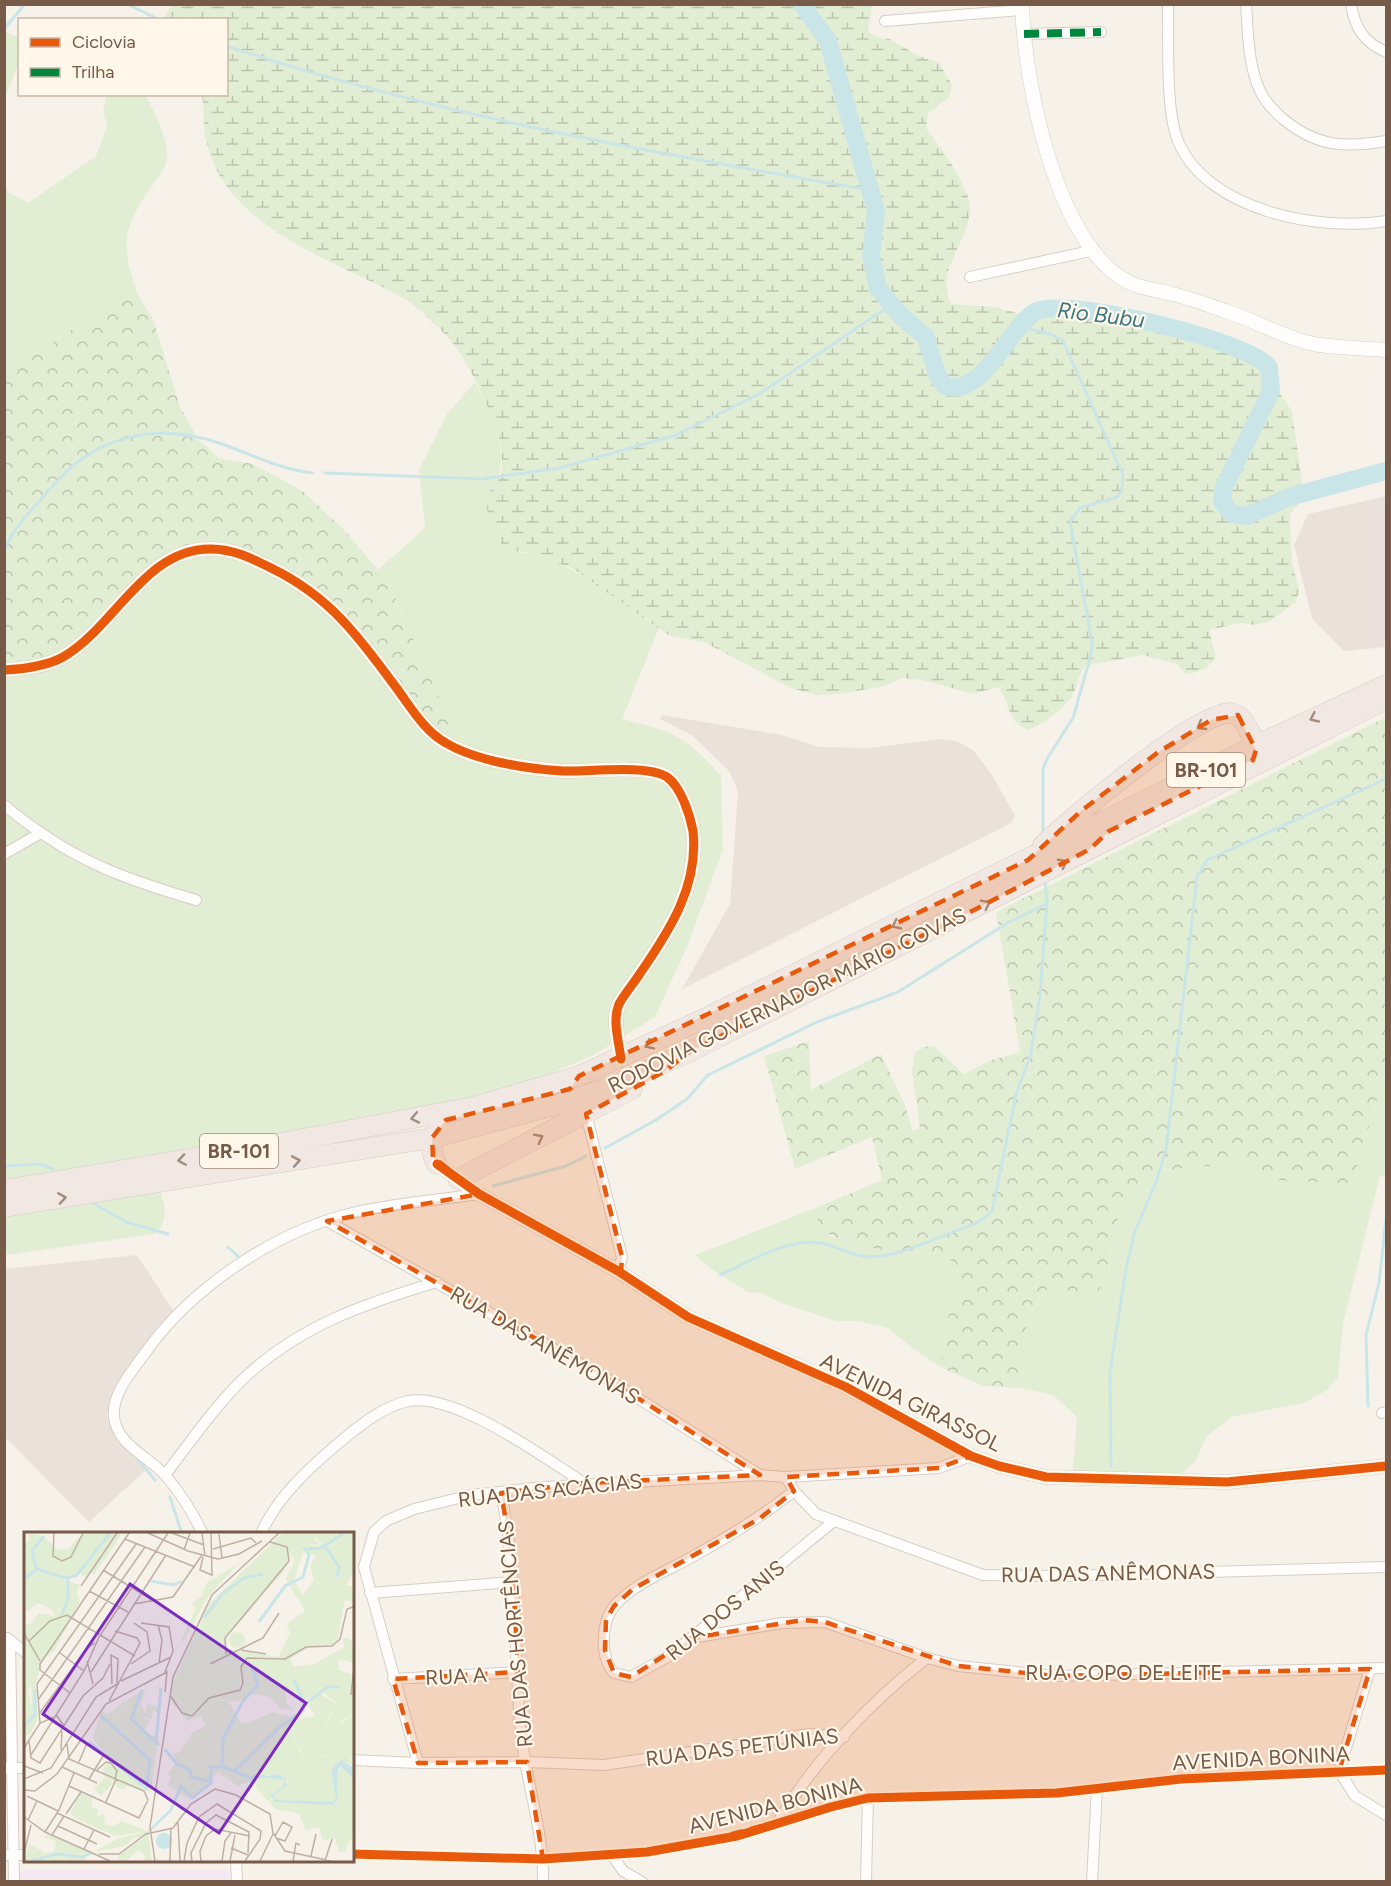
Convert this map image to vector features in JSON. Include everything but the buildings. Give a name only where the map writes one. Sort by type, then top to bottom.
[{"type":"highway","name":"RODOVIA GOVERNADOR MÁRIO COVAS","points":[[4,1190],[260,1147],[473,1107],[579,1076],[621,1059],[1255,746],[1386,685]]},
{"type":"highway","name":"RODOVIA GOVERNADOR MÁRIO COVAS","points":[[4,1207],[432,1138],[559,1104],[605,1089],[689,1052],[1386,699]]},
{"type":"highway","points":[[1028,860],[1081,811],[1122,778],[1211,720],[1224,714],[1238,716],[1255,746],[1257,753],[1253,760],[1109,831],[1090,849]]},
{"type":"highway","points":[[458,1179],[665,1071],[689,1052]]},
{"type":"highway","points":[[437,1164],[431,1149],[432,1138],[441,1124],[450,1118],[570,1089],[576,1085],[579,1076]]},
{"type":"highway","points":[[382,1146],[417,1155],[437,1164]]},
{"type":"street","points":[[1168,4],[1171,104],[1174,127],[1186,155],[1213,184],[1234,198],[1257,208],[1293,217],[1333,223],[1386,221]]},
{"type":"street","points":[[1246,4],[1249,43],[1257,82],[1264,98],[1275,112],[1293,127],[1321,143],[1340,145],[1386,141]]},
{"type":"street","points":[[1351,4],[1357,29],[1368,41],[1386,52]]},
{"type":"street","points":[[885,21],[1022,7],[1024,34],[1037,113],[1054,176],[1066,204],[1095,250],[1117,274],[1138,286],[1173,294],[1244,317],[1314,344],[1386,350]]},
{"type":"street","points":[[1024,34],[1101,33]]},
{"type":"street","points":[[970,277],[1095,250]]},
{"type":"street","points":[[4,670],[47,663],[63,657],[100,628],[141,584],[171,559],[204,549],[235,552],[299,582],[334,609],[360,638],[422,723],[445,743],[470,753],[529,767],[562,771],[653,772],[668,778],[683,800],[693,830],[693,867],[680,911],[619,1005],[617,1029],[621,1059]]},
{"type":"street","points":[[4,805],[39,834],[94,865],[126,880],[196,900]]},
{"type":"street","points":[[4,854],[39,834]]},
{"type":"street","points":[[586,1114],[622,1257],[618,1271]]},
{"type":"street","name":"AVENIDA GIRASSOL","points":[[437,1164],[478,1194],[618,1271],[688,1317],[846,1388],[971,1456],[1046,1477],[1195,1482],[1227,1482],[1386,1466]]},
{"type":"street","points":[[202,1532],[188,1505],[165,1475],[132,1447],[117,1428],[115,1407],[124,1384],[153,1341],[169,1324],[234,1268],[283,1238],[357,1212],[478,1194]]},
{"type":"street","name":"RUA DAS ANÊMONAS","points":[[327,1221],[609,1380],[760,1475]]},
{"type":"street","points":[[165,1475],[226,1396],[255,1369],[313,1328],[348,1310],[437,1282]]},
{"type":"street","points":[[262,1532],[274,1510],[322,1457],[372,1418],[408,1401],[437,1401],[471,1415],[584,1483]]},
{"type":"street","name":"RUA DAS ACÁCIAS","points":[[418,1763],[363,1567],[374,1532],[386,1521],[414,1509],[471,1496],[501,1492],[584,1483],[760,1475],[786,1477],[939,1468],[971,1456]]},
{"type":"street","name":"RUA DAS ANÊMONAS","points":[[786,1477],[810,1510],[834,1521],[907,1545],[960,1568],[1002,1577],[1386,1567]]},
{"type":"street","name":"RUA DOS ANIS","points":[[794,1491],[759,1519],[633,1589],[614,1606],[605,1628],[609,1667],[614,1673],[631,1677],[669,1656],[834,1521]]},
{"type":"street","name":"RUA DAS HORTÊNCIAS","points":[[501,1492],[510,1534],[520,1726],[543,1859],[543,1881]]},
{"type":"street","points":[[370,1593],[513,1582]]},
{"type":"street","name":"RUA COPO DE LEITE","points":[[691,1638],[782,1623],[825,1622],[927,1658],[958,1666],[1056,1676],[1386,1668]]},
{"type":"street","points":[[7,1638],[24,1651]]},
{"type":"street","points":[[7,1638],[8,1855],[14,1881]]},
{"type":"street","name":"RUA DAS PETÚNIAS","points":[[354,1760],[604,1765],[810,1734],[844,1737],[894,1686],[927,1658]]},
{"type":"street","points":[[1370,1669],[1339,1771],[1355,1796],[1386,1815]]},
{"type":"street","name":"RUA A","points":[[393,1679],[518,1672]]},
{"type":"street","points":[[777,1823],[800,1787],[844,1737]]},
{"type":"street","points":[[8,1768],[24,1768]]},
{"type":"street","name":"AVENIDA BONINA","points":[[354,1854],[543,1859],[612,1855],[675,1849],[738,1836],[868,1798],[1057,1793],[1181,1779],[1386,1770]]},
{"type":"street","points":[[1092,1881],[1097,1788]]},
{"type":"street","points":[[866,1881],[868,1798]]},
{"type":"street","points":[[8,1855],[24,1855]]},
{"type":"street","points":[[612,1855],[623,1871],[642,1881]]},
{"type":"street","points":[[236,1862],[237,1881]]},
{"type":"highlighted area","points":[[1238,715],[1256,750],[1253,760],[1109,831],[1090,849],[978,908],[689,1052],[665,1071],[586,1114],[622,1257],[621,1273],[688,1317],[846,1387],[971,1456],[939,1468],[786,1477],[794,1491],[759,1519],[633,1589],[614,1606],[606,1620],[605,1650],[614,1673],[631,1677],[691,1638],[803,1620],[825,1622],[958,1666],[1056,1676],[1370,1669],[1339,1771],[1181,1779],[1057,1793],[868,1798],[675,1849],[543,1859],[527,1762],[418,1763],[393,1679],[518,1672],[512,1556],[501,1493],[584,1483],[760,1475],[609,1380],[327,1221],[480,1194],[433,1157],[432,1138],[446,1120],[570,1089],[579,1076],[1028,860],[1081,811],[1157,753],[1211,720]]},
{"type":"shaded area","points":[[1386,496],[1386,647],[1344,651],[1312,618],[1294,545],[1308,514]]},
{"type":"shaded area","points":[[662,715],[782,735],[819,747],[868,748],[940,739],[956,741],[973,750],[992,775],[1015,816],[1011,823],[682,989],[730,904],[738,792],[730,772],[693,736],[660,719]]},
{"type":"shaded area","points":[[137,1255],[176,1315],[122,1378],[110,1403],[107,1416],[116,1439],[146,1470],[89,1522],[5,1437],[4,1269]]},
{"type":"shaded area","points":[[30,1869],[229,1870],[230,1881],[20,1882],[20,1872]]},
{"type":"green space","points":[[172,5],[872,5],[868,32],[879,38],[890,39],[919,56],[939,63],[952,85],[949,97],[928,114],[926,128],[953,167],[969,200],[968,221],[949,268],[947,292],[951,304],[996,307],[1030,317],[1070,302],[1085,308],[1098,308],[1181,324],[1226,340],[1253,355],[1292,411],[1304,497],[1290,514],[1292,562],[1299,590],[1296,602],[1269,622],[1254,625],[1241,623],[1209,630],[1216,658],[1207,667],[1195,672],[1186,674],[1177,664],[1143,655],[1085,666],[1068,702],[1046,721],[1027,730],[1014,719],[1005,698],[997,687],[974,694],[922,680],[902,678],[885,686],[841,694],[816,695],[791,688],[704,642],[670,636],[572,568],[524,552],[507,551],[493,530],[487,505],[491,489],[501,472],[502,454],[499,437],[488,408],[465,361],[451,341],[411,303],[284,237],[258,219],[236,198],[218,173],[207,144],[202,96],[228,96],[228,18],[165,18]]},
{"type":"green space","points":[[4,31],[18,37],[18,65],[5,98]]},
{"type":"green space","points":[[107,96],[145,96],[165,139],[167,158],[165,166],[136,212],[127,236],[128,262],[138,294],[133,287],[44,349],[5,368],[4,183],[8,192],[28,203],[96,156],[107,126],[103,111]]},
{"type":"green space","points":[[133,287],[153,319],[180,407],[198,439],[219,458],[253,464],[303,491],[347,533],[388,582],[454,732],[451,738],[431,731],[358,629],[232,546],[166,560],[64,655],[5,669],[5,368],[44,349]]},
{"type":"green space","points":[[475,382],[488,407],[501,449],[498,476],[491,489],[508,551],[551,560],[570,569],[659,628],[622,719],[678,737],[698,752],[721,776],[723,849],[687,947],[655,1017],[592,1056],[520,1086],[439,1107],[166,1156],[5,1180],[5,669],[109,613],[189,551],[256,555],[438,696],[388,582],[378,570],[425,528],[419,470],[447,414]]},
{"type":"green space","points":[[1386,717],[1386,1069],[1352,1184],[1269,1180],[1236,1164],[1163,1170],[1139,1184],[1119,1214],[1112,1238],[1109,1273],[1097,1293],[1076,1295],[1056,1283],[1044,1292],[1036,1304],[1026,1330],[1019,1388],[984,1386],[942,1368],[946,1327],[960,1284],[955,1266],[943,1256],[869,1247],[843,1240],[824,1231],[818,1223],[818,1207],[882,1180],[872,1137],[795,1169],[764,1056],[809,1041],[811,1090],[881,1054],[905,1105],[912,1130],[920,1129],[912,1072],[915,1052],[922,1047],[934,1046],[964,1074],[989,1061],[1020,1052],[996,912]]},
{"type":"green space","points":[[1386,1069],[1386,1175],[1380,1176],[1343,1324],[1338,1377],[1327,1390],[1304,1403],[1231,1417],[1206,1437],[1196,1461],[1182,1473],[1073,1472],[1077,1417],[1053,1395],[1019,1388],[1026,1331],[1036,1304],[1044,1293],[1056,1283],[1076,1295],[1109,1273],[1112,1238],[1119,1214],[1139,1184],[1163,1170],[1236,1164],[1269,1180],[1352,1184]]},
{"type":"green space","points":[[160,1192],[165,1214],[162,1225],[155,1234],[5,1255],[5,1217]]},
{"type":"green space","points":[[818,1207],[818,1218],[831,1237],[899,1252],[939,1254],[954,1263],[960,1277],[960,1285],[946,1328],[942,1368],[888,1328],[857,1321],[837,1321],[784,1304],[761,1293],[748,1292],[714,1271],[695,1255]]},
{"type":"waterway","points":[[4,29],[25,4]]},
{"type":"waterway","points":[[127,4],[156,18]]},
{"type":"waterway","name":"Rio Bubu","points":[[802,4],[828,41],[876,210],[871,256],[878,288],[901,316],[926,337],[937,375],[945,386],[958,387],[971,382],[983,373],[1025,320],[1035,312],[1052,308],[1117,315],[1196,334],[1256,357],[1269,368],[1271,391],[1224,487],[1222,502],[1232,514],[1247,516],[1289,497],[1386,471]]},
{"type":"waterway","points":[[228,47],[384,92],[545,130],[708,162],[870,190]]},
{"type":"waterway","points":[[325,473],[483,479],[559,468],[676,435],[759,394],[891,305]]},
{"type":"waterway","points":[[1019,327],[1050,334],[1063,341],[1123,475],[1122,490],[1117,497],[1080,508],[1070,522],[1092,642],[1091,655],[1073,718],[1043,769],[1043,834]]},
{"type":"waterway","points":[[4,552],[12,535],[24,519],[68,471],[87,456],[107,445],[128,438],[150,434],[198,437],[278,465],[313,473]]},
{"type":"waterway","points":[[4,570],[5,574]]},
{"type":"waterway","points":[[1111,1467],[1110,1372],[1126,1269],[1134,1234],[1156,1182],[1166,1150],[1197,877],[1207,860],[1386,779]]},
{"type":"waterway","points":[[720,1275],[782,1247],[808,1242],[833,1246],[864,1257],[896,1253],[972,1225],[992,1211],[1016,1095],[1031,1053],[1040,995],[1047,902],[1045,879]]},
{"type":"waterway","points":[[605,1148],[656,1120],[687,1099],[708,1075],[817,1022],[898,992],[1009,922],[1046,904]]},
{"type":"waterway","points":[[493,1186],[566,1166],[586,1156]]},
{"type":"waterway","points":[[4,1166],[39,1164],[53,1169]]},
{"type":"waterway","points":[[93,1203],[126,1222],[168,1234]]},
{"type":"waterway","points":[[317,1219],[354,1208]]},
{"type":"waterway","points":[[1368,1406],[1366,1335],[1379,1283],[1386,1219]]},
{"type":"waterway","points":[[228,1247],[240,1258]]},
{"type":"waterway","points":[[135,1456],[155,1480]]},
{"type":"waterway","points":[[170,1497],[181,1532]]},
{"type":"marked path","points":[[1024,34],[1101,32]]},
{"type":"cycle path","points":[[4,670],[50,663],[63,657],[82,644],[132,591],[167,561],[188,552],[211,549],[228,551],[251,558],[273,569],[293,580],[327,605],[369,651],[424,725],[446,743],[472,755],[534,768],[563,771],[632,770],[658,773],[667,777],[681,794],[692,824],[694,851],[691,870],[687,888],[672,923],[619,1004],[616,1024],[621,1059]]},
{"type":"cycle path","points":[[437,1164],[479,1194],[618,1271],[688,1317],[846,1387],[971,1456],[999,1466],[1046,1477],[1227,1482],[1386,1466]]},
{"type":"cycle path","points":[[354,1854],[543,1859],[647,1852],[737,1836],[868,1798],[1057,1793],[1181,1779],[1386,1770]]}]
